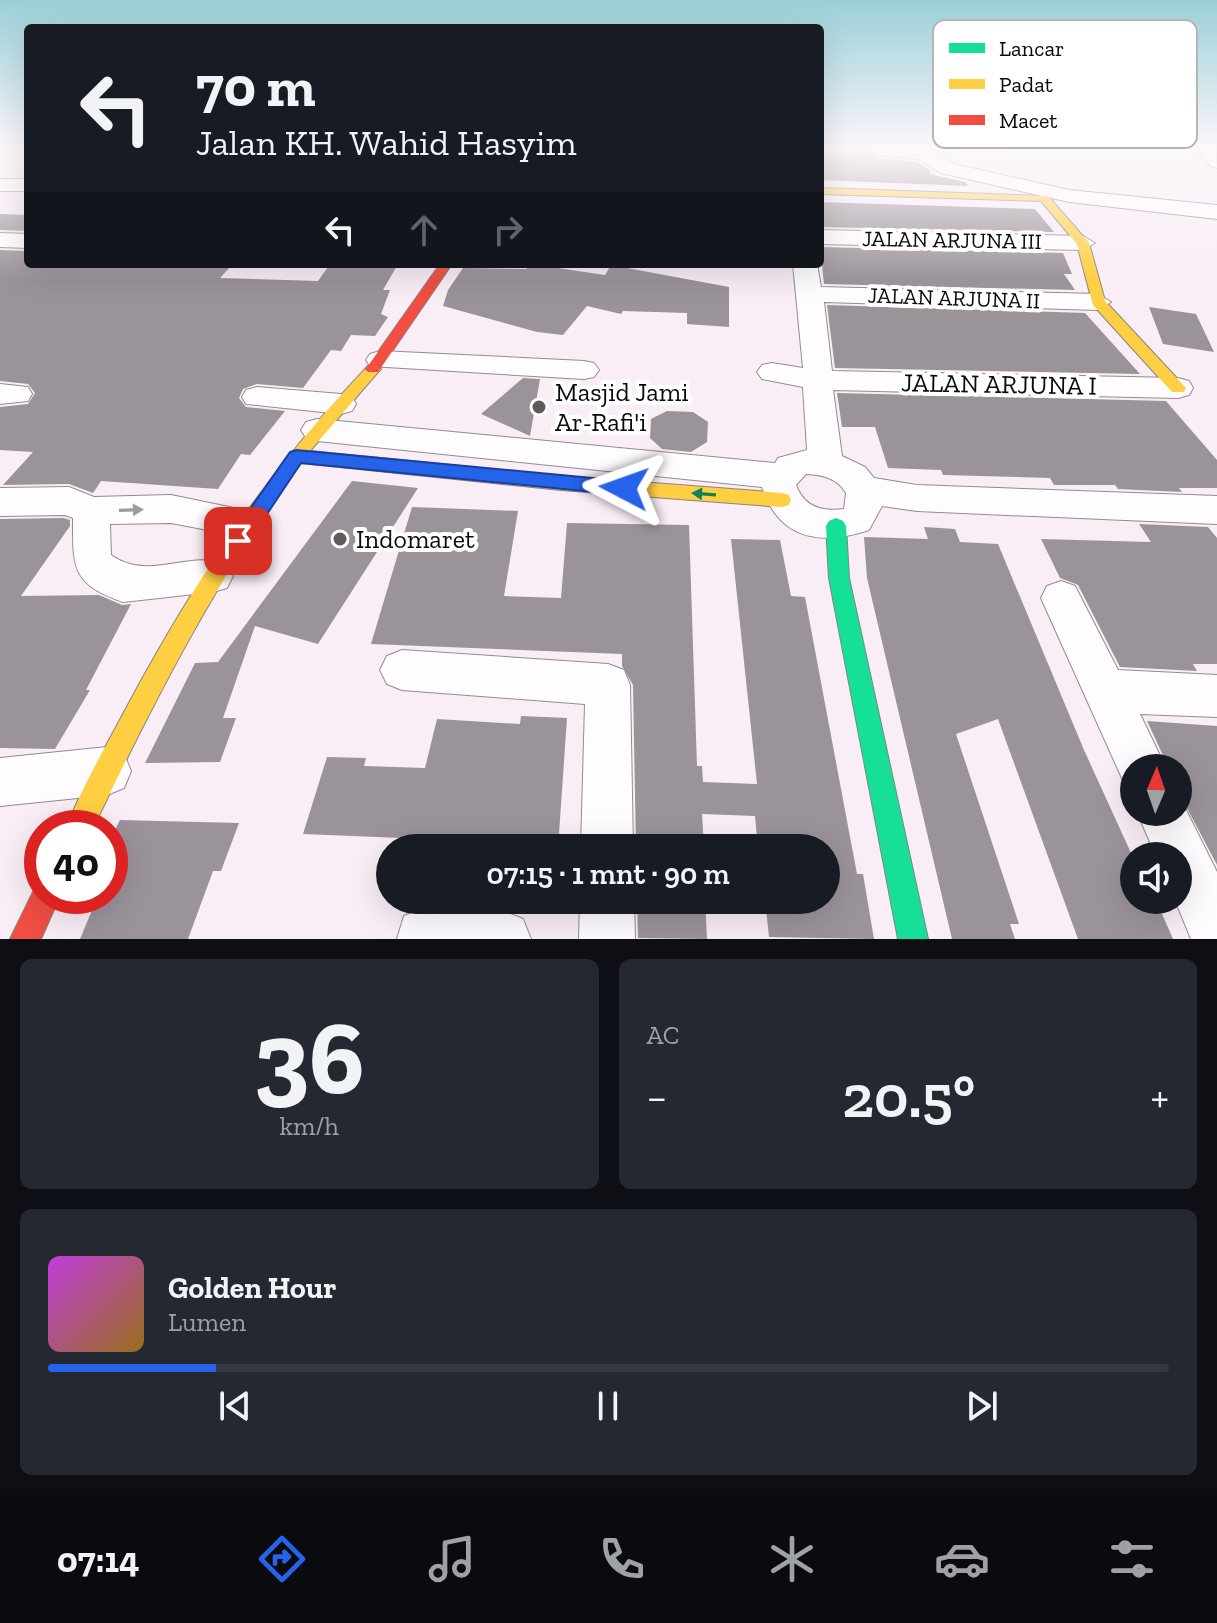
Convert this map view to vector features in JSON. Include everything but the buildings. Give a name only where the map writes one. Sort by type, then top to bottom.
[{"type":"street","points":[[878,193],[1044,198],[1083,243],[1098,302],[1178,388]]},
{"type":"street","points":[[1055,193],[1217,212]]},
{"type":"street","name":"JALAN ARJUNA III","points":[[824,237],[1083,243]]},
{"type":"street","points":[[0,240],[24,241]]},
{"type":"street","points":[[88,810],[152,679],[213,576],[296,456],[380,360],[443,268]]},
{"type":"street","points":[[296,456],[564,470],[804,468],[851,474],[864,497],[856,520],[826,525],[791,512],[804,468],[819,380],[804,325],[809,294],[806,268]]},
{"type":"street","name":"JALAN ARJUNA II","points":[[809,294],[1098,302]]},
{"type":"street","points":[[380,360],[584,370]]},
{"type":"street","name":"JALAN ARJUNA I","points":[[772,372],[819,380],[1178,388]]},
{"type":"street","points":[[257,397],[341,404]]},
{"type":"street","points":[[317,430],[564,470]]},
{"type":"street","points":[[864,497],[1217,510]]},
{"type":"street","points":[[0,502],[69,501],[91,511],[171,509],[250,524]]},
{"type":"street","points":[[91,511],[92,563],[123,585],[213,576]]},
{"type":"street","points":[[826,525],[913,939]]},
{"type":"street","points":[[1061,598],[1136,754]]},
{"type":"street","points":[[402,670],[608,685],[607,834]]},
{"type":"street","points":[[1107,691],[1217,696]]},
{"type":"street","points":[[0,782],[107,771]]},
{"type":"street","points":[[1168,826],[1217,933]]},
{"type":"street","points":[[25,939],[37,914]]},
{"type":"street","points":[[607,914],[607,939]]},
{"type":"street","points":[[424,936],[503,939]]},
{"type":"traffic: fast","points":[[836,526],[839,578],[913,939]]},
{"type":"traffic: slow","points":[[878,193],[1044,198],[1083,243],[1098,302],[1178,388]]},
{"type":"traffic: slow","points":[[88,810],[152,683],[233,544],[305,445],[373,369]]},
{"type":"traffic: slow","points":[[296,456],[561,483],[782,500]]},
{"type":"traffic: jam","points":[[373,369],[443,268]]},
{"type":"traffic: jam","points":[[25,939],[37,914]]},
{"type":"place","name":"Masjid Jami Ar-Rafi'i","points":[[539,407]]},
{"type":"place","name":"Indomaret","points":[[340,539]]},
{"type":"route","points":[[238,541],[296,456],[624,488]]}]
